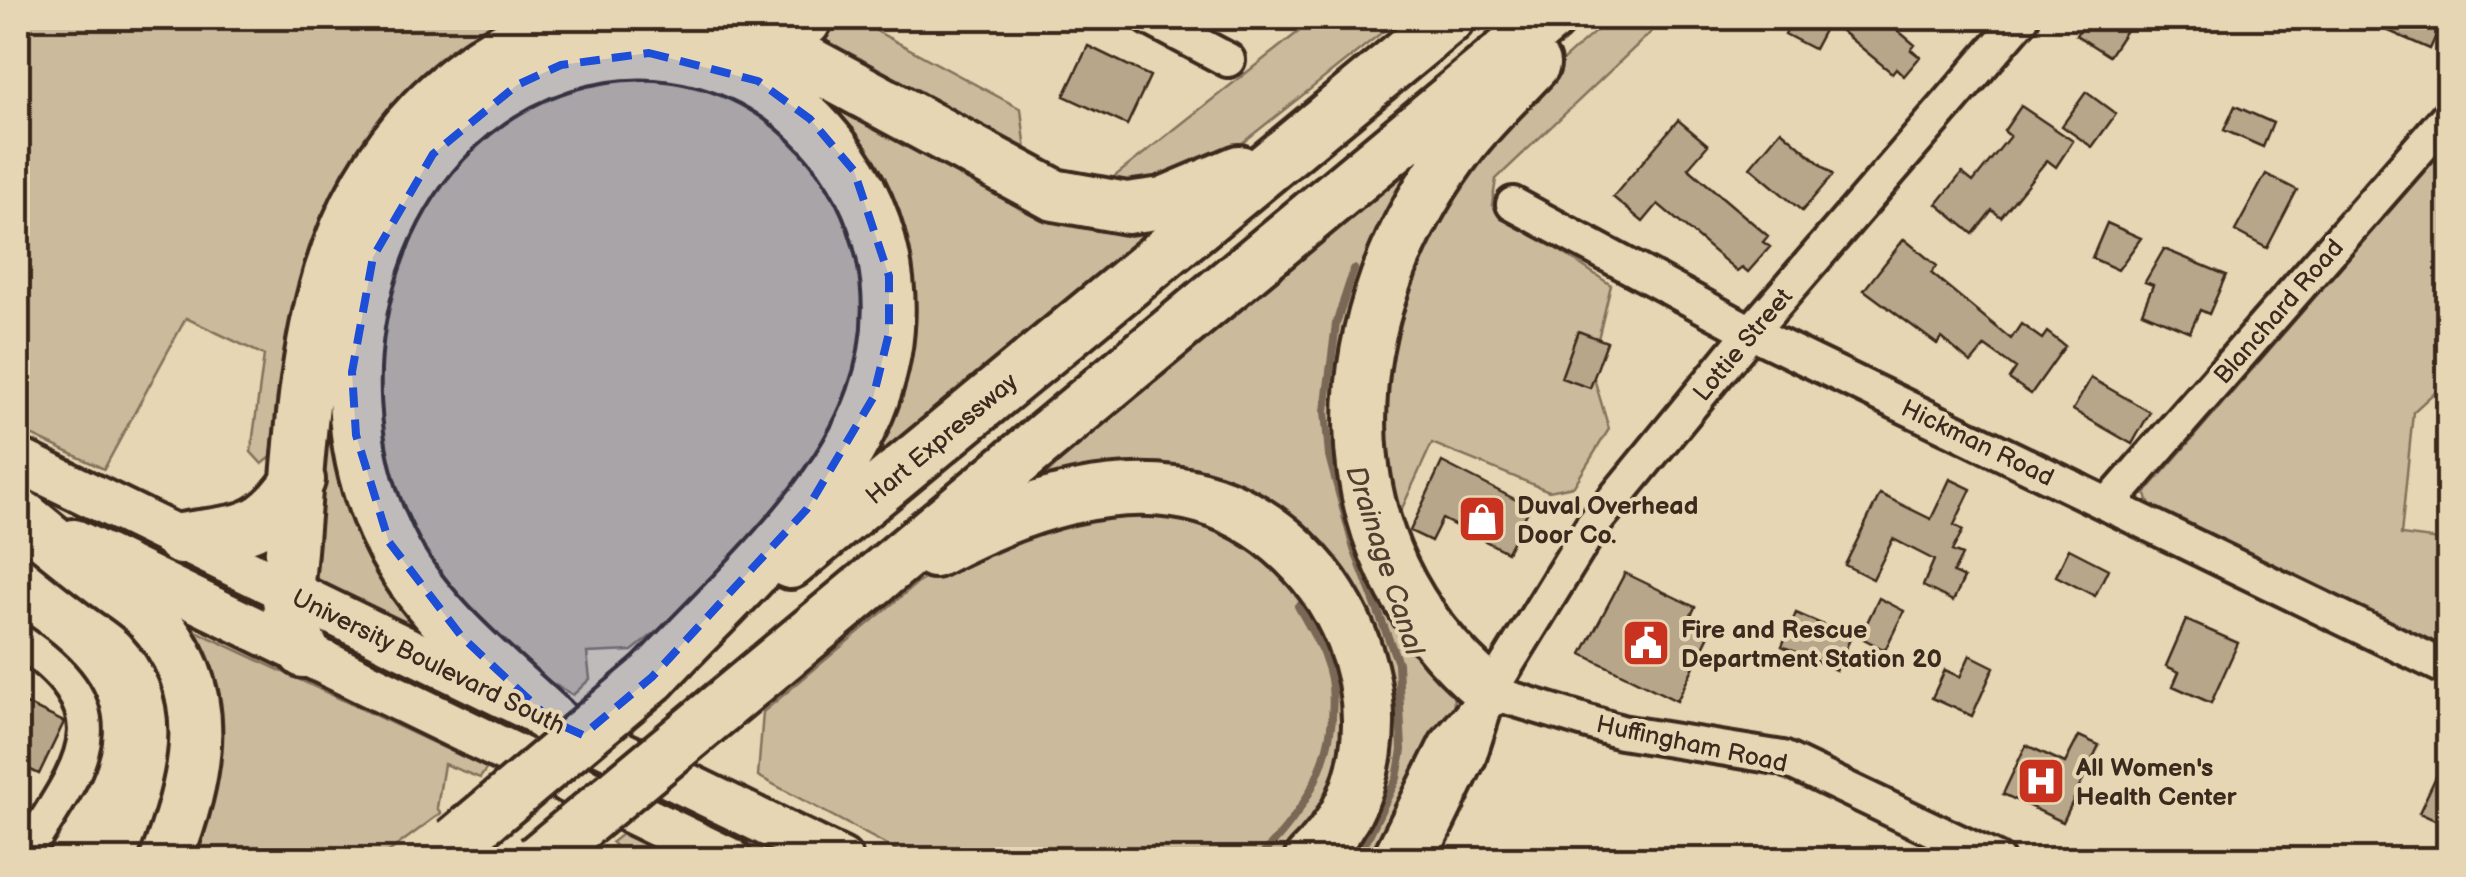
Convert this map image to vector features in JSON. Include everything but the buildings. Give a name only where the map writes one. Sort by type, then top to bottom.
[{"type":"highway","points":[[304,652],[291,621],[287,592],[318,309],[334,249],[359,194],[398,137],[459,75],[520,36],[585,18]]},
{"type":"highway","points":[[699,18],[764,39],[1054,195],[1127,208],[1163,203],[1204,189],[1372,82]]},
{"type":"highway","name":"Hart Expressway","points":[[446,851],[1448,18]]},
{"type":"highway","points":[[538,860],[1548,18]]},
{"type":"highway","points":[[1490,692],[1431,635],[1377,535],[1364,494],[1360,449],[1367,346],[1388,282],[1426,199],[1462,142],[1578,18]]},
{"type":"highway","points":[[552,720],[462,637],[416,584],[390,542],[370,496],[356,435],[352,372],[358,314],[373,256],[399,205],[434,154],[472,116],[517,85],[561,65],[650,53],[702,60],[758,81],[821,132],[854,171],[877,228],[888,276],[889,333],[873,398],[842,462],[807,509],[652,677]]},
{"type":"highway","points":[[181,539],[254,528],[280,507],[299,480]]},
{"type":"highway","points":[[855,595],[952,542],[1016,515],[1117,492],[1176,492],[1227,508],[1271,531],[1314,570],[1346,617],[1361,662],[1368,712],[1364,764],[1346,809],[1310,860]]},
{"type":"highway","points":[[20,515],[148,615],[174,649],[188,683],[197,750],[192,784],[166,860]]},
{"type":"main road","name":"University Boulevard South","points":[[18,460],[840,860]]},
{"type":"main road","name":"University Boulevard South","points":[[20,515],[730,860]]},
{"type":"street","points":[[1149,18],[1228,60]]},
{"type":"street","name":"Lottie Street","points":[[1388,860],[1446,744],[1490,692],[1592,526],[1751,332],[2022,18]]},
{"type":"street","name":"Blanchard Road","points":[[2108,505],[2448,116]]},
{"type":"street","name":"Hickman Road","points":[[1513,204],[1751,332],[2448,669]]},
{"type":"street","points":[[18,640],[73,684],[87,722],[81,754],[22,860]]},
{"type":"street","name":"Lottie Street","points":[[1419,860],[1469,758],[1490,692]]},
{"type":"street","name":"Huffingham Road","points":[[1490,692],[1621,732],[1783,758],[1997,860]]},
{"type":"highlighted area","points":[[649,53],[758,81],[810,119],[854,171],[889,276],[889,333],[873,398],[807,509],[652,677],[583,735],[552,721],[462,637],[389,542],[356,435],[352,372],[373,257],[433,154],[517,85],[561,65]]},
{"type":"shaded area","points":[[18,18],[307,18],[317,23],[351,18],[516,18],[278,452],[262,464],[251,452],[264,355],[186,318],[104,469],[18,429]]},
{"type":"shaded area","points":[[760,18],[852,18],[1021,109],[1027,159]]},
{"type":"shaded area","points":[[1316,18],[1400,18],[1217,163],[1176,184],[1101,187]]},
{"type":"shaded area","points":[[1611,18],[1666,18],[1496,179],[1492,205],[1611,285],[1591,368],[1609,429],[1574,486],[1549,491],[1432,443],[1398,517],[1385,449],[1384,380],[1407,289],[1449,203],[1503,125],[1551,71]]},
{"type":"shaded area","points":[[665,67],[797,125],[868,245],[862,396],[747,559],[632,651],[587,653],[590,679],[573,695],[508,658],[391,518],[364,352],[420,194],[532,89]]},
{"type":"shaded area","points":[[803,72],[1139,225],[1146,235],[864,468],[900,337],[791,89]]},
{"type":"shaded area","points":[[2448,144],[2448,380],[2413,412],[2401,535],[2448,541],[2448,652],[2151,507],[2145,493]]},
{"type":"shaded area","points":[[1410,167],[1410,180],[1390,226],[1375,560],[1453,691],[1454,705],[1380,859],[1326,859],[1368,783],[1309,542],[1049,490],[1042,479],[1085,437]]},
{"type":"shaded area","points":[[322,366],[415,619],[411,627],[300,578]]},
{"type":"shaded area","points":[[1106,502],[1251,532],[1347,650],[1346,771],[1293,859],[913,859],[758,776],[763,712],[916,584],[953,562]]},
{"type":"shaded area","points":[[196,631],[487,768],[480,778],[444,764],[437,808],[441,813],[379,859],[176,860],[180,636]]},
{"type":"shaded area","points":[[622,834],[675,859],[624,859],[612,842]]},
{"type":"waterway","name":"Drainage Canal","points":[[1354,269],[1336,324],[1325,411],[1329,456],[1354,549],[1398,663],[1402,750],[1397,778],[1357,860]]},
{"type":"waterway","points":[[1256,860],[1303,803],[1324,760],[1330,736],[1330,675],[1319,644],[1298,606]]},
{"type":"place","name":"Duval Overhead Door Co.","points":[[1482,519]]},
{"type":"place","name":"Fire and Rescue Department Station 20","points":[[1646,643]]},
{"type":"place","name":"All Women's Health Center","points":[[2041,781]]}]
